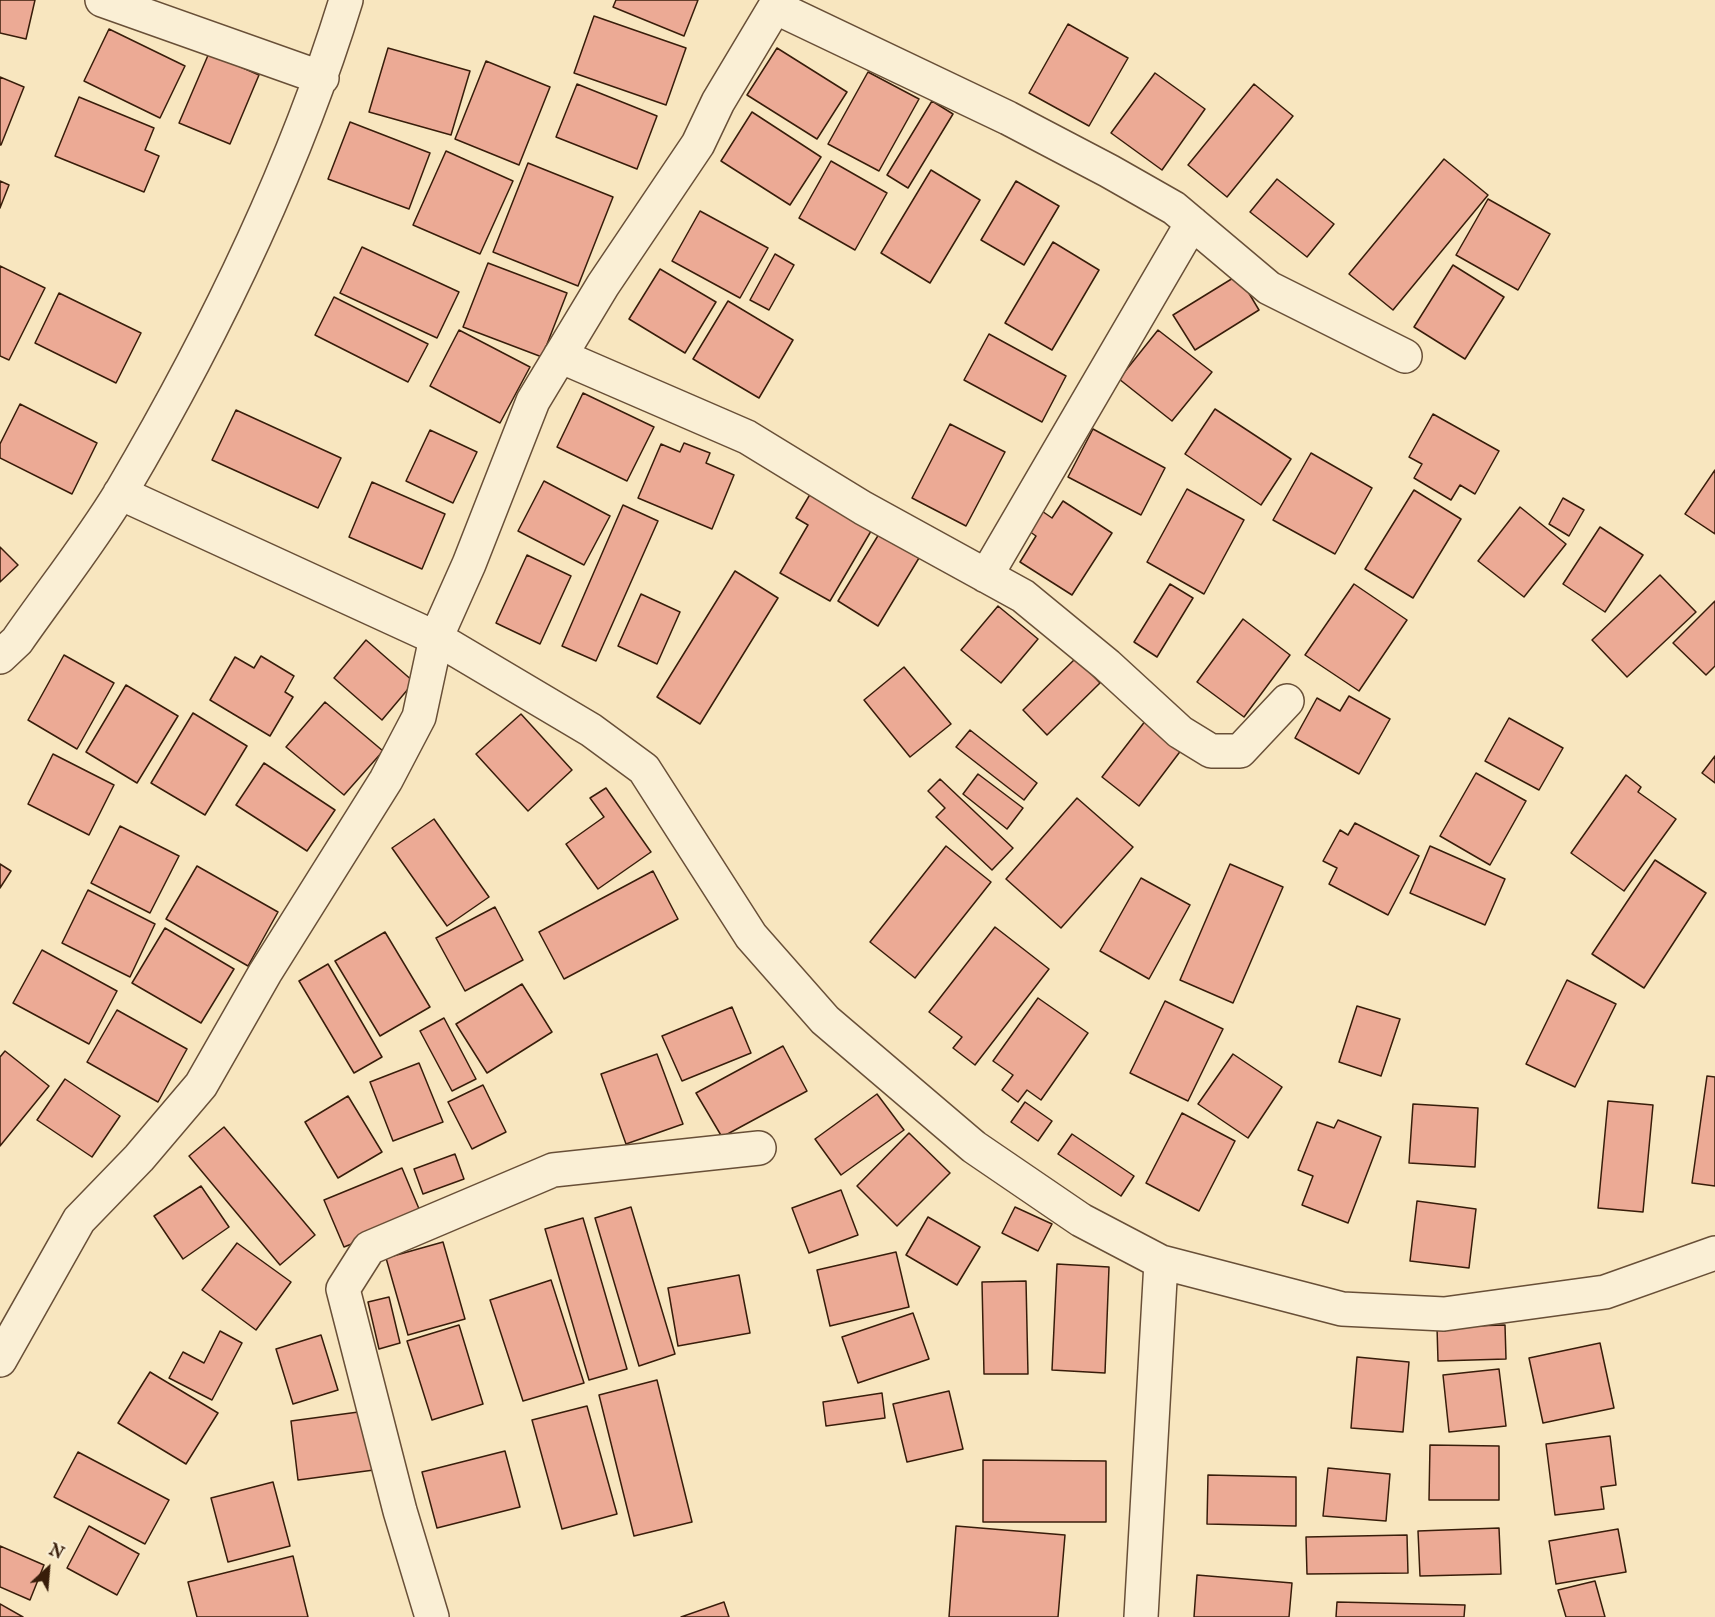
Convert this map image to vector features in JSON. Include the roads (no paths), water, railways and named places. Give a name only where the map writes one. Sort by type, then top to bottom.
[{"type":"street","points":[[102,0],[322,78]]},
{"type":"street","points":[[0,657],[17,641],[120,493],[207,335],[259,232],[322,78],[346,0]]},
{"type":"street","points":[[0,1360],[79,1220],[139,1158],[201,1085],[265,973],[386,780],[419,717],[436,638],[469,564],[532,401],[603,285],[698,144],[718,102],[777,3],[1069,150],[1174,208],[1269,288],[1405,356]]},
{"type":"street","points":[[986,576],[1192,223]]},
{"type":"street","points":[[560,356],[747,437],[863,508],[1023,596],[1107,665],[1180,732],[1211,750],[1240,752],[1287,700]]},
{"type":"street","points":[[120,493],[436,638],[591,730],[644,769],[752,936],[825,1020],[974,1147],[1081,1220],[1161,1262],[1342,1309],[1444,1314],[1605,1292],[1715,1253]]},
{"type":"street","points":[[432,1617],[400,1511],[343,1289],[369,1248],[553,1170],[759,1148]]},
{"type":"street","points":[[1141,1617],[1161,1262]]}]
